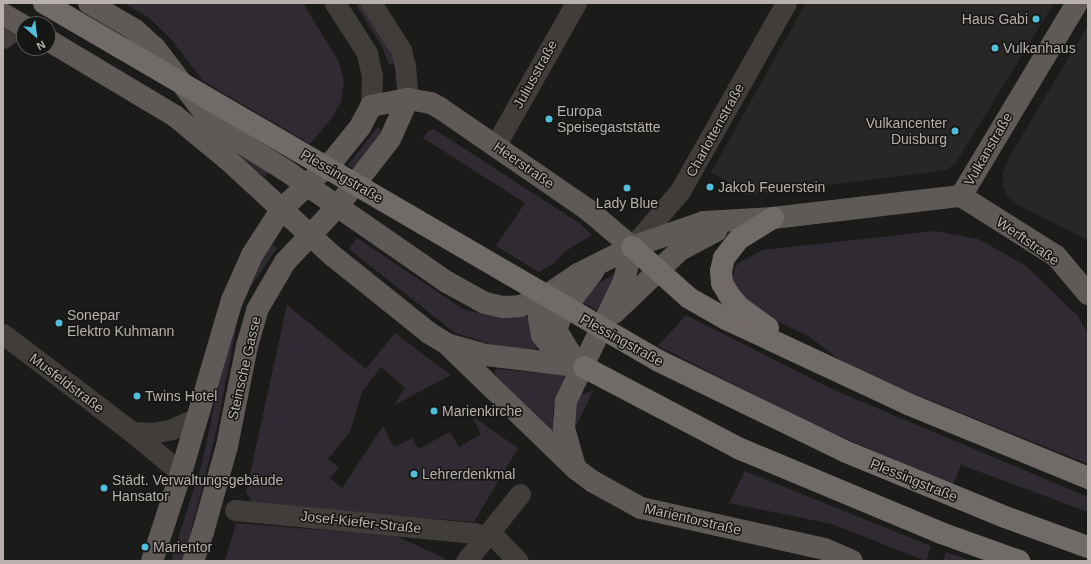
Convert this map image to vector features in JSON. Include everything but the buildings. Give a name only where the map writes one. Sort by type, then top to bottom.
[{"type":"highway","name":"Plessingstraße","points":[[44,3],[584,319],[670,367],[844,451],[984,508],[1088,547]]},
{"type":"highway","points":[[773,218],[751,230],[730,248],[724,258],[721,271],[722,284],[738,306],[816,362]]},
{"type":"highway","points":[[632,247],[656,271],[697,304],[816,362],[977,434],[1088,478]]},
{"type":"highway","points":[[584,367],[738,448],[934,530],[1019,561]]},
{"type":"main road","name":"Plessingstraße","points":[[89,3],[136,30],[155,48],[201,109],[222,130],[307,185],[447,282],[485,303],[502,307],[520,306],[544,297]]},
{"type":"main road","name":"Vulkanstraße","points":[[632,247],[704,222],[773,218],[960,196],[1077,3]]},
{"type":"main road","points":[[56,45],[175,116],[227,159],[310,236],[423,328],[447,344],[576,469]]},
{"type":"main road","name":"Steinsche Gasse","points":[[193,561],[203,532],[227,446],[247,346],[258,310],[286,262],[337,207],[390,139],[408,99]]},
{"type":"main road","name":"Heerstraße","points":[[371,106],[408,99],[431,103],[587,209],[632,247]]},
{"type":"main road","name":"Steinsche Gasse","points":[[152,561],[181,473],[232,300],[252,255],[281,210],[307,185],[360,127],[371,106]]},
{"type":"main road","name":"Werftstraße","points":[[960,196],[1056,256],[1088,294]]},
{"type":"main road","name":"Vulkanstraße","points":[[656,271],[680,250],[703,236],[773,218]]},
{"type":"main road","points":[[584,367],[559,357],[542,335],[539,318],[544,297],[578,274],[632,247]]},
{"type":"main road","points":[[576,469],[564,428],[566,400],[608,319],[625,278],[632,247]]},
{"type":"main road","points":[[584,367],[570,353],[556,330],[563,311],[601,262]]},
{"type":"main road","points":[[608,319],[656,271]]},
{"type":"main road","points":[[447,344],[486,354],[584,367]]},
{"type":"main road","name":"Marientorstraße","points":[[576,469],[608,491],[641,508],[821,555],[852,561]]},
{"type":"street","points":[[335,3],[367,53],[372,76],[371,106]]},
{"type":"street","points":[[372,3],[401,50],[405,66],[408,99]]},
{"type":"street","name":"Juliusstraße","points":[[495,146],[576,3]]},
{"type":"street","name":"Charlottenstraße","points":[[632,247],[680,191],[786,3]]},
{"type":"street","points":[[3,38],[16,22]]},
{"type":"street","name":"Musfeldstraße","points":[[3,334],[132,432],[181,473]]},
{"type":"street","points":[[132,432],[152,433],[165,430],[197,418]]},
{"type":"street","points":[[466,561],[520,494]]},
{"type":"street","name":"Josef-Kiefer-Straße","points":[[235,510],[488,534]]},
{"type":"street","points":[[488,534],[518,561]]},
{"type":"shaded area","points":[[124,3],[303,3],[339,62],[344,81],[341,102],[331,119],[310,144],[203,81],[171,39],[148,17]]},
{"type":"shaded area","points":[[355,3],[362,3],[389,46],[395,63],[389,65],[383,49]]},
{"type":"shaded area","points":[[806,3],[1054,3],[955,164],[946,170],[748,195],[711,172]]},
{"type":"shaded area","points":[[1088,25],[1088,240],[1017,205],[1008,197],[1003,186],[1003,173],[1008,159]]},
{"type":"shaded area","points":[[377,128],[380,128],[381,133],[354,169],[348,165]]},
{"type":"shaded area","points":[[434,129],[579,223],[592,235],[564,252],[553,264],[539,272],[496,246],[525,203],[423,138],[428,131]]},
{"type":"shaded area","points":[[208,131],[271,169],[265,177]]},
{"type":"shaded area","points":[[935,231],[978,239],[1025,265],[1078,316],[1088,334],[1088,464],[852,369],[808,336],[757,312],[732,283],[734,270],[738,263],[763,250]]},
{"type":"shaded area","points":[[357,238],[463,309],[490,316],[509,316],[522,312],[533,320],[538,346],[535,350],[498,346],[455,333],[349,249]]},
{"type":"shaded area","points":[[271,243],[277,248],[250,288],[238,318],[215,437],[190,535],[181,561],[171,561],[202,463],[225,354],[240,300]]},
{"type":"shaded area","points":[[616,273],[600,312],[578,300],[600,282]]},
{"type":"shaded area","points":[[287,305],[366,369],[395,333],[451,375],[394,405],[405,388],[381,367],[362,392],[350,432],[328,459],[339,468],[330,478],[342,488],[383,426],[394,447],[412,438],[418,449],[450,432],[459,447],[481,434],[473,419],[475,418],[518,448],[474,522],[253,504],[246,492]]},
{"type":"shaded area","points":[[686,315],[834,390],[1088,497],[1088,512],[961,465],[953,485],[821,428],[658,346]]},
{"type":"shaded area","points":[[497,369],[564,375],[566,378],[556,395],[553,412],[556,433],[553,435],[495,374],[494,371]]},
{"type":"shaded area","points":[[594,390],[573,431],[571,412],[580,395]]},
{"type":"shaded area","points":[[745,471],[931,546],[926,561],[832,524],[729,503]]},
{"type":"shaded area","points":[[236,523],[396,536],[446,559],[444,561],[225,561]]},
{"type":"shaded area","points":[[946,552],[972,561],[943,561]]},
{"type":"place","name":"Haus Gabi","points":[[1036,19]]},
{"type":"place","name":"Vulkanhaus","points":[[995,48]]},
{"type":"place","name":"Europa Speisegaststätte","points":[[549,119]]},
{"type":"place","name":"Vulkancenter Duisburg","points":[[955,131]]},
{"type":"place","name":"Jakob Feuerstein","points":[[710,187]]},
{"type":"place","name":"Lady Blue","points":[[627,188]]},
{"type":"place","name":"Sonepar Elektro Kuhmann","points":[[59,323]]},
{"type":"place","name":"Twins Hotel","points":[[137,396]]},
{"type":"place","name":"Marienkirche","points":[[434,411]]},
{"type":"place","name":"Lehrerdenkmal","points":[[414,474]]},
{"type":"place","name":"Städt. Verwaltungsgebäude Hansator","points":[[104,488]]},
{"type":"place","name":"Marientor","points":[[145,547]]}]
